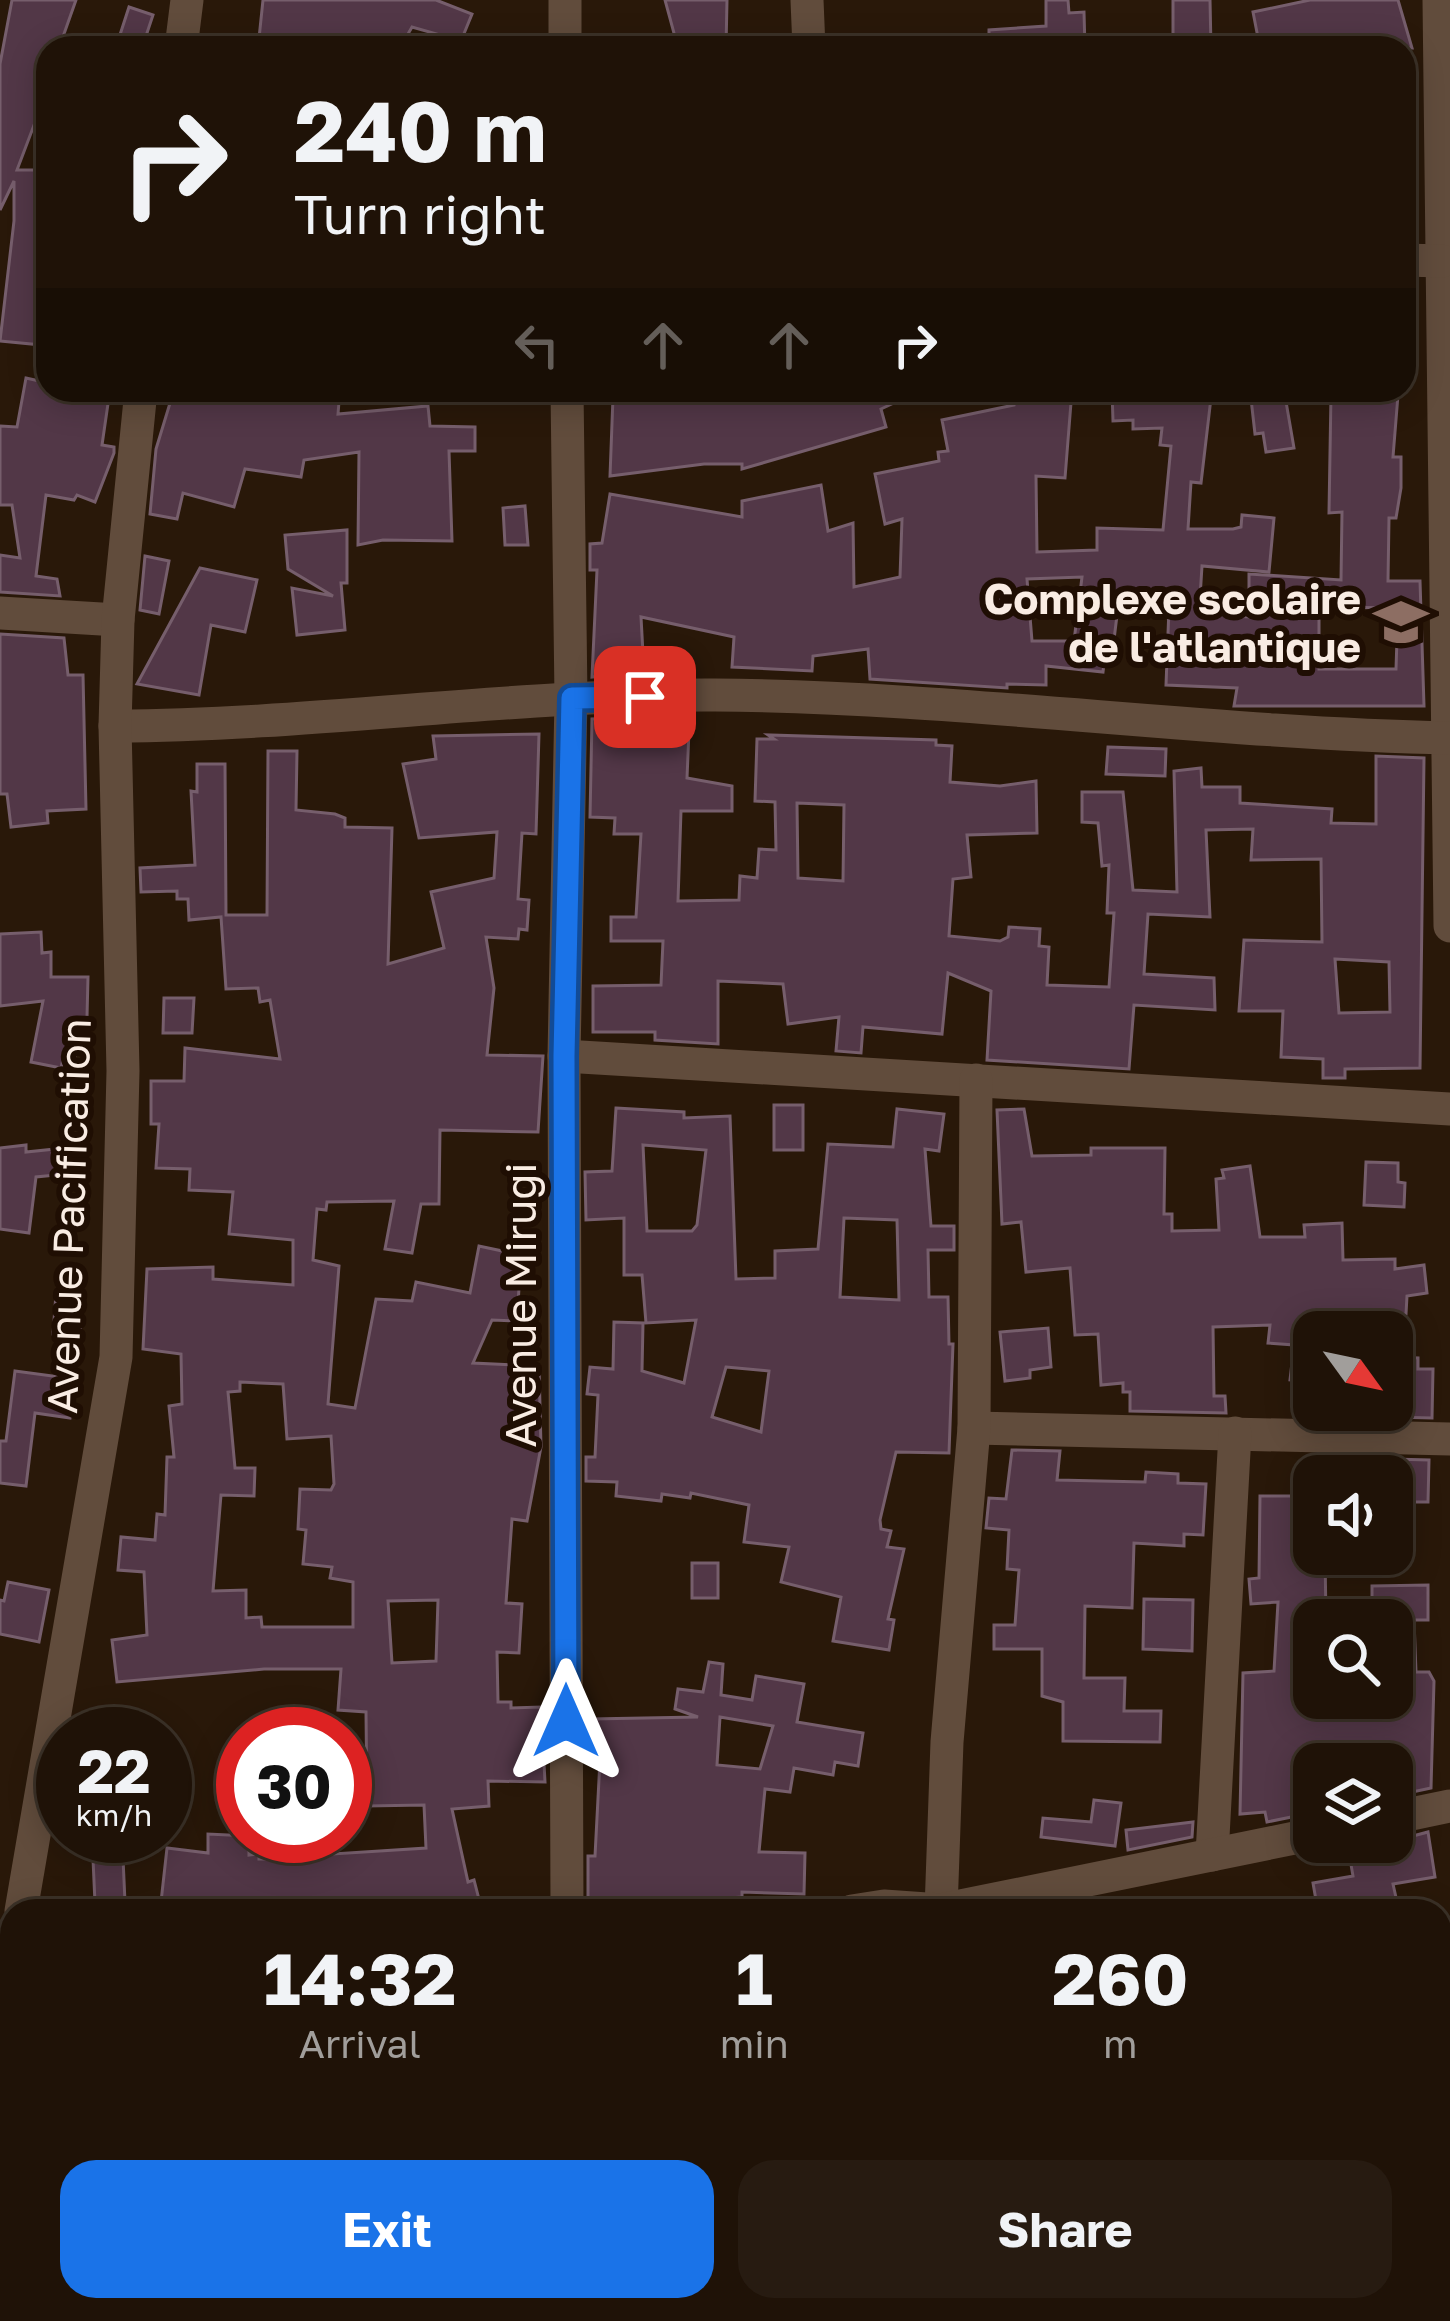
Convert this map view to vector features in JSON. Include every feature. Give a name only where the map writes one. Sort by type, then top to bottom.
[{"type":"street","points":[[182,36],[187,0]]},
{"type":"street","points":[[565,0],[565,36]]},
{"type":"street","points":[[807,0],[808,36]]},
{"type":"street","points":[[1438,0],[1450,926]]},
{"type":"street","points":[[1416,260],[1442,261]]},
{"type":"street","name":"Avenue Pacification","points":[[24,1899],[116,1357],[123,1071],[118,620],[140,402]]},
{"type":"street","name":"Avenue Mirugi","points":[[567,402],[572,698],[564,1056],[567,1899]]},
{"type":"street","points":[[0,613],[118,620]]},
{"type":"street","points":[[116,726],[386,715],[572,698],[718,695],[1448,738]]},
{"type":"street","points":[[564,1056],[1450,1109]]},
{"type":"street","points":[[941,1899],[947,1742],[974,1428],[976,1080]]},
{"type":"street","points":[[974,1428],[1450,1438]]},
{"type":"street","points":[[1212,1855],[1235,1432]]},
{"type":"street","points":[[1413,1814],[1450,1806]]},
{"type":"street","points":[[1075,1898],[1212,1855],[1293,1838]]},
{"type":"building","points":[[12,0],[76,0],[63,36],[36,36],[36,120],[17,170],[36,170],[36,344],[0,341],[14,181],[0,210],[0,64]]},
{"type":"building","points":[[263,0],[436,0],[472,14],[463,36],[412,27],[407,36],[259,36]]},
{"type":"building","points":[[665,0],[727,0],[726,36],[675,36]]},
{"type":"building","points":[[1046,0],[1068,0],[1069,13],[1084,12],[1085,36],[989,36],[989,30],[1046,26]]},
{"type":"building","points":[[1173,0],[1210,0],[1211,36],[1173,36]]},
{"type":"building","points":[[1310,0],[1398,0],[1408,36],[1258,36],[1253,12]]},
{"type":"building","points":[[129,7],[153,15],[146,36],[120,36]]},
{"type":"building","points":[[26,378],[36,380],[36,402],[108,402],[102,445],[114,447],[114,453],[95,502],[77,495],[74,500],[46,495],[36,576],[57,579],[60,596],[0,592],[0,555],[20,558],[12,505],[0,505],[0,426],[17,427]]},
{"type":"building","points":[[170,402],[339,402],[338,414],[428,406],[430,426],[475,427],[475,451],[449,451],[452,541],[383,540],[358,545],[359,452],[304,460],[301,477],[245,469],[234,507],[183,493],[177,519],[150,514],[156,449]]},
{"type":"building","points":[[613,402],[896,402],[881,409],[886,427],[742,469],[742,464],[704,464],[610,476]]},
{"type":"building","points":[[1014,402],[1071,402],[1065,478],[1036,476],[1037,552],[1097,550],[1097,528],[1163,530],[1171,446],[1160,445],[1162,428],[1133,429],[1133,420],[1113,421],[1112,402],[1211,402],[1201,483],[1191,482],[1188,529],[1241,527],[1242,515],[1274,518],[1269,572],[1202,566],[1199,614],[1249,617],[1249,574],[1341,580],[1342,512],[1329,513],[1331,402],[1397,402],[1393,457],[1401,457],[1401,488],[1396,518],[1389,518],[1388,581],[1420,581],[1424,706],[1234,706],[1237,688],[1166,685],[1169,608],[1118,607],[1112,656],[1105,655],[1103,672],[1046,666],[1046,685],[1007,684],[1007,688],[870,679],[868,649],[813,656],[812,671],[732,667],[734,637],[641,617],[644,672],[592,677],[597,570],[590,570],[590,544],[602,543],[610,494],[742,517],[742,501],[821,485],[828,531],[853,523],[854,587],[900,577],[902,519],[885,524],[875,474],[939,461],[938,452],[948,451],[942,420]],"holes":[[[1082,577],[1074,641],[1032,641],[1027,579]],[[1319,607],[1398,608],[1396,669],[1319,669]]]},
{"type":"building","points":[[1251,402],[1286,402],[1294,448],[1266,452],[1263,433],[1255,434]]},
{"type":"building","points":[[525,506],[528,545],[505,545],[503,508]]},
{"type":"building","points":[[347,530],[347,583],[341,583],[345,630],[297,635],[292,588],[333,596],[288,569],[285,535]]},
{"type":"building","points":[[145,556],[169,561],[159,614],[140,610]]},
{"type":"building","points":[[200,568],[257,580],[245,632],[211,625],[199,695],[137,684]]},
{"type":"building","points":[[0,634],[64,638],[68,675],[83,675],[86,809],[47,811],[48,823],[11,827],[7,794],[0,794]]},
{"type":"building","points":[[633,717],[632,728],[646,729],[647,740],[655,729],[689,731],[687,778],[732,786],[732,811],[681,811],[678,901],[739,900],[740,876],[757,878],[759,849],[776,850],[775,802],[755,801],[757,739],[774,739],[768,735],[936,740],[936,745],[952,746],[950,782],[1000,786],[1036,781],[1037,833],[967,835],[971,877],[953,879],[949,936],[1000,941],[1008,937],[1009,927],[1040,929],[1039,946],[1049,947],[1047,985],[1109,987],[1114,913],[1107,913],[1109,865],[1102,866],[1098,823],[1082,822],[1082,792],[1123,792],[1133,890],[1177,892],[1174,771],[1201,768],[1202,787],[1240,787],[1240,803],[1332,809],[1331,823],[1376,824],[1376,756],[1424,758],[1420,1068],[1345,1069],[1345,1078],[1323,1078],[1323,1059],[1281,1057],[1283,1011],[1239,1011],[1244,940],[1322,942],[1321,859],[1251,860],[1253,829],[1206,830],[1210,917],[1148,914],[1144,974],[1214,978],[1215,1010],[1134,1005],[1129,1069],[987,1060],[991,991],[948,973],[942,1034],[863,1027],[861,1053],[836,1051],[839,1017],[788,1024],[783,984],[718,981],[718,1044],[655,1040],[655,1032],[593,1032],[593,986],[661,985],[663,941],[611,941],[611,917],[636,917],[641,834],[614,834],[615,818],[590,817],[592,719]],"holes":[[[797,803],[844,805],[843,881],[798,878]],[[1335,959],[1389,962],[1390,1012],[1339,1013]]]},
{"type":"building","points":[[539,734],[536,834],[522,833],[518,899],[529,900],[527,930],[519,929],[518,939],[486,937],[494,988],[487,1055],[543,1056],[538,1132],[440,1130],[439,1204],[421,1204],[412,1253],[385,1249],[394,1201],[327,1202],[326,1210],[317,1209],[313,1260],[339,1266],[328,1404],[355,1408],[376,1299],[412,1301],[416,1282],[470,1293],[479,1246],[521,1255],[517,1321],[492,1320],[473,1363],[539,1366],[541,1447],[527,1521],[512,1519],[506,1603],[522,1604],[519,1653],[497,1652],[498,1702],[511,1702],[511,1708],[541,1707],[545,1782],[488,1781],[489,1806],[452,1809],[468,1882],[474,1880],[479,1899],[161,1899],[165,1863],[192,1863],[192,1851],[208,1853],[208,1834],[216,1834],[216,1863],[372,1863],[372,1851],[426,1848],[424,1805],[372,1806],[372,1707],[338,1707],[341,1669],[264,1669],[117,1682],[112,1640],[147,1635],[144,1572],[118,1570],[121,1537],[155,1540],[157,1514],[165,1515],[167,1457],[174,1457],[169,1406],[182,1404],[181,1354],[143,1349],[147,1269],[213,1267],[213,1279],[293,1285],[293,1240],[229,1234],[233,1192],[189,1190],[190,1169],[156,1168],[159,1124],[151,1124],[151,1081],[184,1081],[185,1048],[280,1059],[270,1000],[260,1002],[258,988],[226,989],[221,917],[189,920],[188,899],[177,899],[177,891],[141,892],[140,868],[195,865],[191,791],[197,792],[197,764],[225,764],[226,915],[267,915],[268,751],[297,751],[296,810],[335,814],[345,818],[345,827],[392,828],[388,964],[444,948],[431,892],[494,878],[497,832],[419,838],[403,764],[436,759],[433,736]],"holes":[[[240,1382],[283,1384],[287,1439],[331,1436],[334,1484],[331,1490],[300,1489],[298,1529],[306,1530],[303,1564],[332,1567],[330,1578],[353,1582],[353,1627],[262,1627],[261,1617],[246,1618],[246,1590],[213,1591],[221,1495],[254,1496],[255,1468],[235,1468],[228,1392],[240,1391]],[[438,1600],[436,1661],[392,1663],[388,1601]]]},
{"type":"building","points":[[1108,747],[1166,749],[1165,776],[1106,774]]},
{"type":"building","points":[[41,932],[42,953],[51,952],[51,977],[88,977],[87,1017],[75,1056],[64,1054],[61,1068],[31,1062],[43,1001],[0,1006],[0,934]]},
{"type":"building","points":[[164,998],[194,998],[192,1033],[163,1033]]},
{"type":"building","points":[[774,1105],[803,1105],[803,1150],[774,1150]]},
{"type":"building","points":[[616,1108],[684,1112],[684,1118],[730,1116],[736,1279],[775,1278],[775,1251],[818,1249],[828,1144],[893,1147],[897,1109],[944,1114],[939,1151],[925,1149],[931,1226],[954,1226],[954,1250],[928,1250],[929,1297],[948,1297],[949,1344],[953,1344],[949,1453],[896,1452],[880,1520],[881,1529],[891,1531],[887,1547],[904,1549],[888,1619],[894,1620],[889,1650],[833,1641],[841,1597],[781,1582],[789,1547],[744,1542],[749,1505],[691,1493],[690,1498],[662,1494],[661,1501],[616,1496],[617,1482],[586,1481],[586,1457],[595,1457],[598,1395],[587,1394],[590,1367],[613,1369],[614,1322],[643,1323],[642,1371],[684,1383],[696,1320],[646,1323],[642,1275],[624,1275],[624,1218],[586,1220],[585,1172],[612,1171]],"holes":[[[643,1145],[706,1150],[697,1225],[692,1231],[647,1231]],[[844,1218],[897,1220],[899,1300],[840,1297]],[[726,1367],[769,1371],[761,1432],[712,1417]]]},
{"type":"building","points":[[1024,1109],[1032,1156],[1091,1155],[1091,1148],[1165,1148],[1164,1214],[1172,1214],[1172,1231],[1219,1230],[1216,1179],[1224,1178],[1222,1170],[1250,1166],[1260,1237],[1305,1237],[1304,1225],[1342,1223],[1343,1260],[1395,1259],[1395,1269],[1424,1265],[1427,1293],[1407,1296],[1406,1311],[1293,1311],[1293,1345],[1268,1343],[1270,1325],[1213,1327],[1214,1396],[1225,1396],[1226,1413],[1130,1411],[1130,1392],[1123,1392],[1123,1383],[1101,1385],[1098,1334],[1075,1335],[1070,1268],[1026,1272],[1021,1222],[1002,1224],[997,1110]]},
{"type":"building","points":[[26,1145],[26,1152],[65,1148],[67,1174],[36,1177],[29,1233],[0,1229],[0,1148]]},
{"type":"building","points":[[1366,1162],[1398,1163],[1398,1182],[1405,1183],[1404,1207],[1364,1205]]},
{"type":"building","points":[[56,1294],[83,1295],[80,1335],[53,1334]]},
{"type":"building","points":[[1048,1328],[1051,1367],[1030,1370],[1030,1378],[1005,1381],[1000,1332]]},
{"type":"building","points":[[1413,1358],[1418,1358],[1418,1369],[1433,1369],[1432,1418],[1413,1418]]},
{"type":"building","points":[[15,1371],[75,1379],[70,1418],[35,1413],[26,1486],[0,1483],[0,1441],[6,1441]]},
{"type":"building","points":[[1012,1450],[1060,1451],[1057,1480],[1145,1482],[1146,1472],[1178,1474],[1178,1483],[1206,1484],[1203,1535],[1184,1534],[1184,1546],[1134,1543],[1132,1608],[1085,1606],[1084,1678],[1125,1678],[1124,1711],[1161,1711],[1160,1742],[1063,1741],[1063,1702],[1042,1696],[1042,1649],[994,1649],[994,1625],[1015,1625],[1019,1570],[1007,1569],[1009,1530],[986,1528],[989,1498],[1006,1499]]},
{"type":"building","points":[[1413,1460],[1429,1460],[1428,1502],[1413,1502]]},
{"type":"building","points":[[1260,1496],[1293,1496],[1293,1575],[1325,1575],[1326,1599],[1293,1599],[1293,1719],[1413,1719],[1413,1599],[1372,1599],[1372,1586],[1428,1585],[1428,1620],[1414,1620],[1416,1672],[1429,1672],[1434,1681],[1431,1788],[1413,1792],[1413,1743],[1293,1743],[1293,1817],[1267,1822],[1265,1812],[1240,1814],[1243,1673],[1274,1671],[1278,1602],[1251,1604],[1249,1579],[1259,1578]]},
{"type":"building","points":[[692,1563],[718,1563],[718,1598],[692,1598]]},
{"type":"building","points":[[8,1582],[49,1590],[39,1642],[0,1634],[0,1600],[4,1601]]},
{"type":"building","points":[[1144,1599],[1193,1600],[1192,1651],[1143,1649]]},
{"type":"building","points":[[709,1662],[723,1664],[721,1695],[752,1700],[756,1676],[804,1684],[797,1722],[863,1733],[858,1766],[835,1762],[833,1775],[794,1768],[790,1792],[765,1789],[759,1852],[805,1853],[804,1894],[588,1899],[588,1856],[595,1856],[600,1760],[592,1760],[591,1719],[698,1717],[675,1709],[678,1689],[703,1692]],"holes":[[[720,1717],[773,1726],[760,1769],[717,1765]]]},
{"type":"building","points":[[1094,1800],[1121,1803],[1115,1846],[1041,1837],[1043,1818],[1091,1822]]},
{"type":"building","points":[[1193,1822],[1192,1837],[1128,1850],[1126,1830]]},
{"type":"building","points":[[1428,1832],[1435,1877],[1393,1884],[1396,1899],[1316,1899],[1313,1883],[1353,1876],[1351,1863],[1413,1863],[1413,1836]]},
{"type":"building","points":[[93,1863],[123,1863],[125,1899],[95,1899]]},
{"type":"place","name":"Complexe scolaire de l'atlantique","points":[[1401,622]]},
{"type":"route","points":[[566,1721],[564,1056],[572,698],[645,697]]}]
